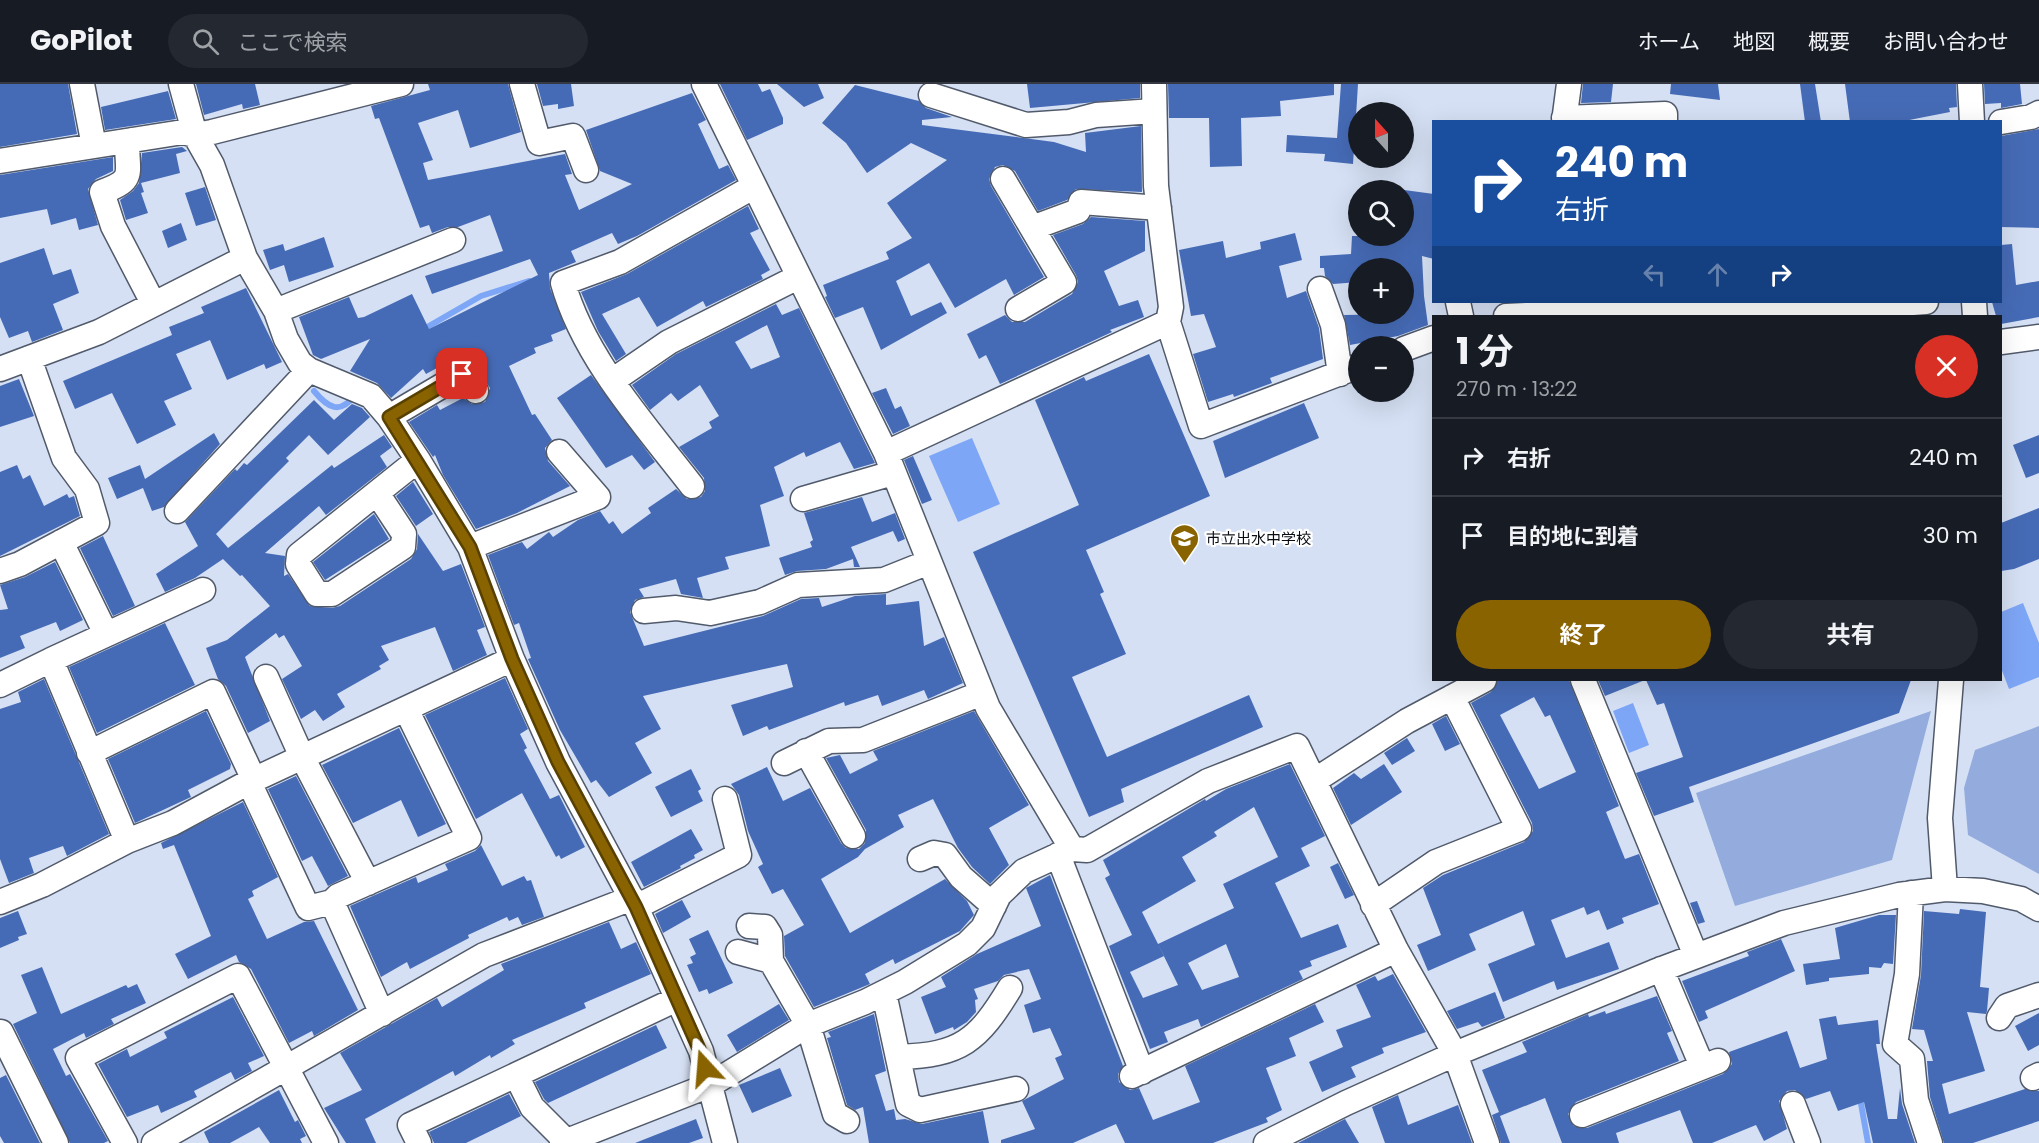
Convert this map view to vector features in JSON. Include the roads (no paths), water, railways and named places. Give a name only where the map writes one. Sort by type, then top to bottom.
[{"type":"street","points":[[82,84],[94,146]]},
{"type":"street","points":[[181,84],[195,135],[212,165],[245,258],[276,311],[286,339],[300,363],[309,370],[370,396],[389,417],[418,460],[470,547],[512,659],[558,762],[634,903],[700,1051],[725,1143]]},
{"type":"street","points":[[0,161],[183,132],[195,135],[401,84]]},
{"type":"street","points":[[522,84],[539,143],[573,136],[586,170]]},
{"type":"street","points":[[704,84],[890,463],[988,708],[1065,852],[1137,1074],[1396,950]]},
{"type":"street","points":[[1154,84],[1156,186],[1171,307],[1168,322],[1201,426],[1348,370]]},
{"type":"street","points":[[1569,84],[1564,120],[1665,114],[1665,120]]},
{"type":"street","points":[[1970,84],[1972,120]]},
{"type":"street","points":[[931,95],[1026,125],[1069,122],[1096,115],[1154,111]]},
{"type":"street","points":[[2002,122],[2039,113]]},
{"type":"street","points":[[132,140],[127,146],[130,168],[128,177],[120,186],[102,192],[113,226],[153,303]]},
{"type":"street","points":[[1003,179],[1065,282],[1018,309]]},
{"type":"street","points":[[692,486],[612,381],[569,305],[562,284],[620,262],[753,187]]},
{"type":"street","points":[[1032,228],[1078,211],[1081,202],[1159,208]]},
{"type":"street","points":[[276,311],[453,240]]},
{"type":"street","points":[[2,363],[29,358],[99,332],[245,258]]},
{"type":"street","points":[[612,381],[669,342],[798,277]]},
{"type":"street","points":[[1320,289],[1348,367]]},
{"type":"street","points":[[1520,315],[1669,304],[1742,313],[1808,311],[1913,303]]},
{"type":"street","points":[[803,499],[890,463],[1168,322]]},
{"type":"street","points":[[2002,342],[2039,337]]},
{"type":"street","points":[[1414,345],[1432,339]]},
{"type":"street","points":[[0,571],[97,523],[87,489],[64,458],[29,358]]},
{"type":"street","points":[[177,511],[309,370]]},
{"type":"street","points":[[389,417],[462,374],[476,391]]},
{"type":"street","points":[[470,547],[598,498],[559,452]]},
{"type":"street","points":[[377,493],[404,534],[404,547],[332,594],[317,594],[298,564],[299,555],[418,460]]},
{"type":"street","points":[[62,542],[106,634]]},
{"type":"street","points":[[644,611],[676,608],[710,613],[760,602],[798,585],[884,580],[929,562]]},
{"type":"street","points":[[0,685],[203,590]]},
{"type":"street","points":[[0,902],[42,885],[127,841],[173,823],[251,781],[512,659]]},
{"type":"street","points":[[51,660],[127,841]]},
{"type":"street","points":[[266,677],[302,757],[368,883]]},
{"type":"street","points":[[1314,781],[1407,721],[1482,681]]},
{"type":"street","points":[[1583,681],[1696,956]]},
{"type":"street","points":[[1945,889],[1940,818],[1951,681]]},
{"type":"street","points":[[89,753],[213,692],[308,908],[332,903],[338,897],[469,838],[406,708]]},
{"type":"street","points":[[784,763],[829,741],[863,740],[981,693]]},
{"type":"street","points":[[1373,905],[1436,862],[1519,829],[1452,697]]},
{"type":"street","points":[[516,1075],[532,1107],[564,1142],[710,1085],[808,1025],[884,993],[967,944],[983,928],[999,895],[1024,871],[1065,852],[1087,850],[1208,781],[1297,746],[1396,950],[1455,1054],[1487,1143]]},
{"type":"street","points":[[806,751],[853,836]]},
{"type":"street","points":[[154,1143],[484,955],[634,903],[740,855],[725,799]]},
{"type":"street","points":[[920,859],[934,853],[945,855],[961,877],[994,906]]},
{"type":"street","points":[[1266,1143],[1346,1103],[1455,1054],[1661,969],[1784,923],[1911,893],[1945,889],[1983,891],[2021,899],[2039,909]]},
{"type":"street","points":[[1911,893],[1907,974],[1895,1044],[1912,1059],[1916,1100],[1930,1143]]},
{"type":"street","points":[[332,903],[382,1014]]},
{"type":"street","points":[[749,926],[765,927],[770,935],[771,961],[808,1025],[835,1114],[847,1121]]},
{"type":"street","points":[[738,952],[771,961]]},
{"type":"street","points":[[1582,1115],[1710,1064],[1661,969]]},
{"type":"street","points":[[125,1143],[78,1058],[238,976],[326,1143]]},
{"type":"street","points":[[898,1058],[932,1056],[955,1048],[975,1036],[1010,988]]},
{"type":"street","points":[[884,993],[908,1104],[920,1110],[1016,1089]]},
{"type":"street","points":[[1999,1018],[2007,1006],[2039,995]]},
{"type":"street","points":[[419,1143],[410,1125],[677,999]]},
{"type":"street","points":[[1,1032],[56,1143]]},
{"type":"street","points":[[1793,1104],[1808,1143]]},
{"type":"waterway","points":[[422,330],[481,296],[529,281]]},
{"type":"waterway","points":[[314,391],[324,402],[334,407],[344,405],[355,395]]},
{"type":"waterway","points":[[1860,1098],[1868,1143]]},
{"type":"place","name":"市立出水中学校","points":[[1185,564]]}]
